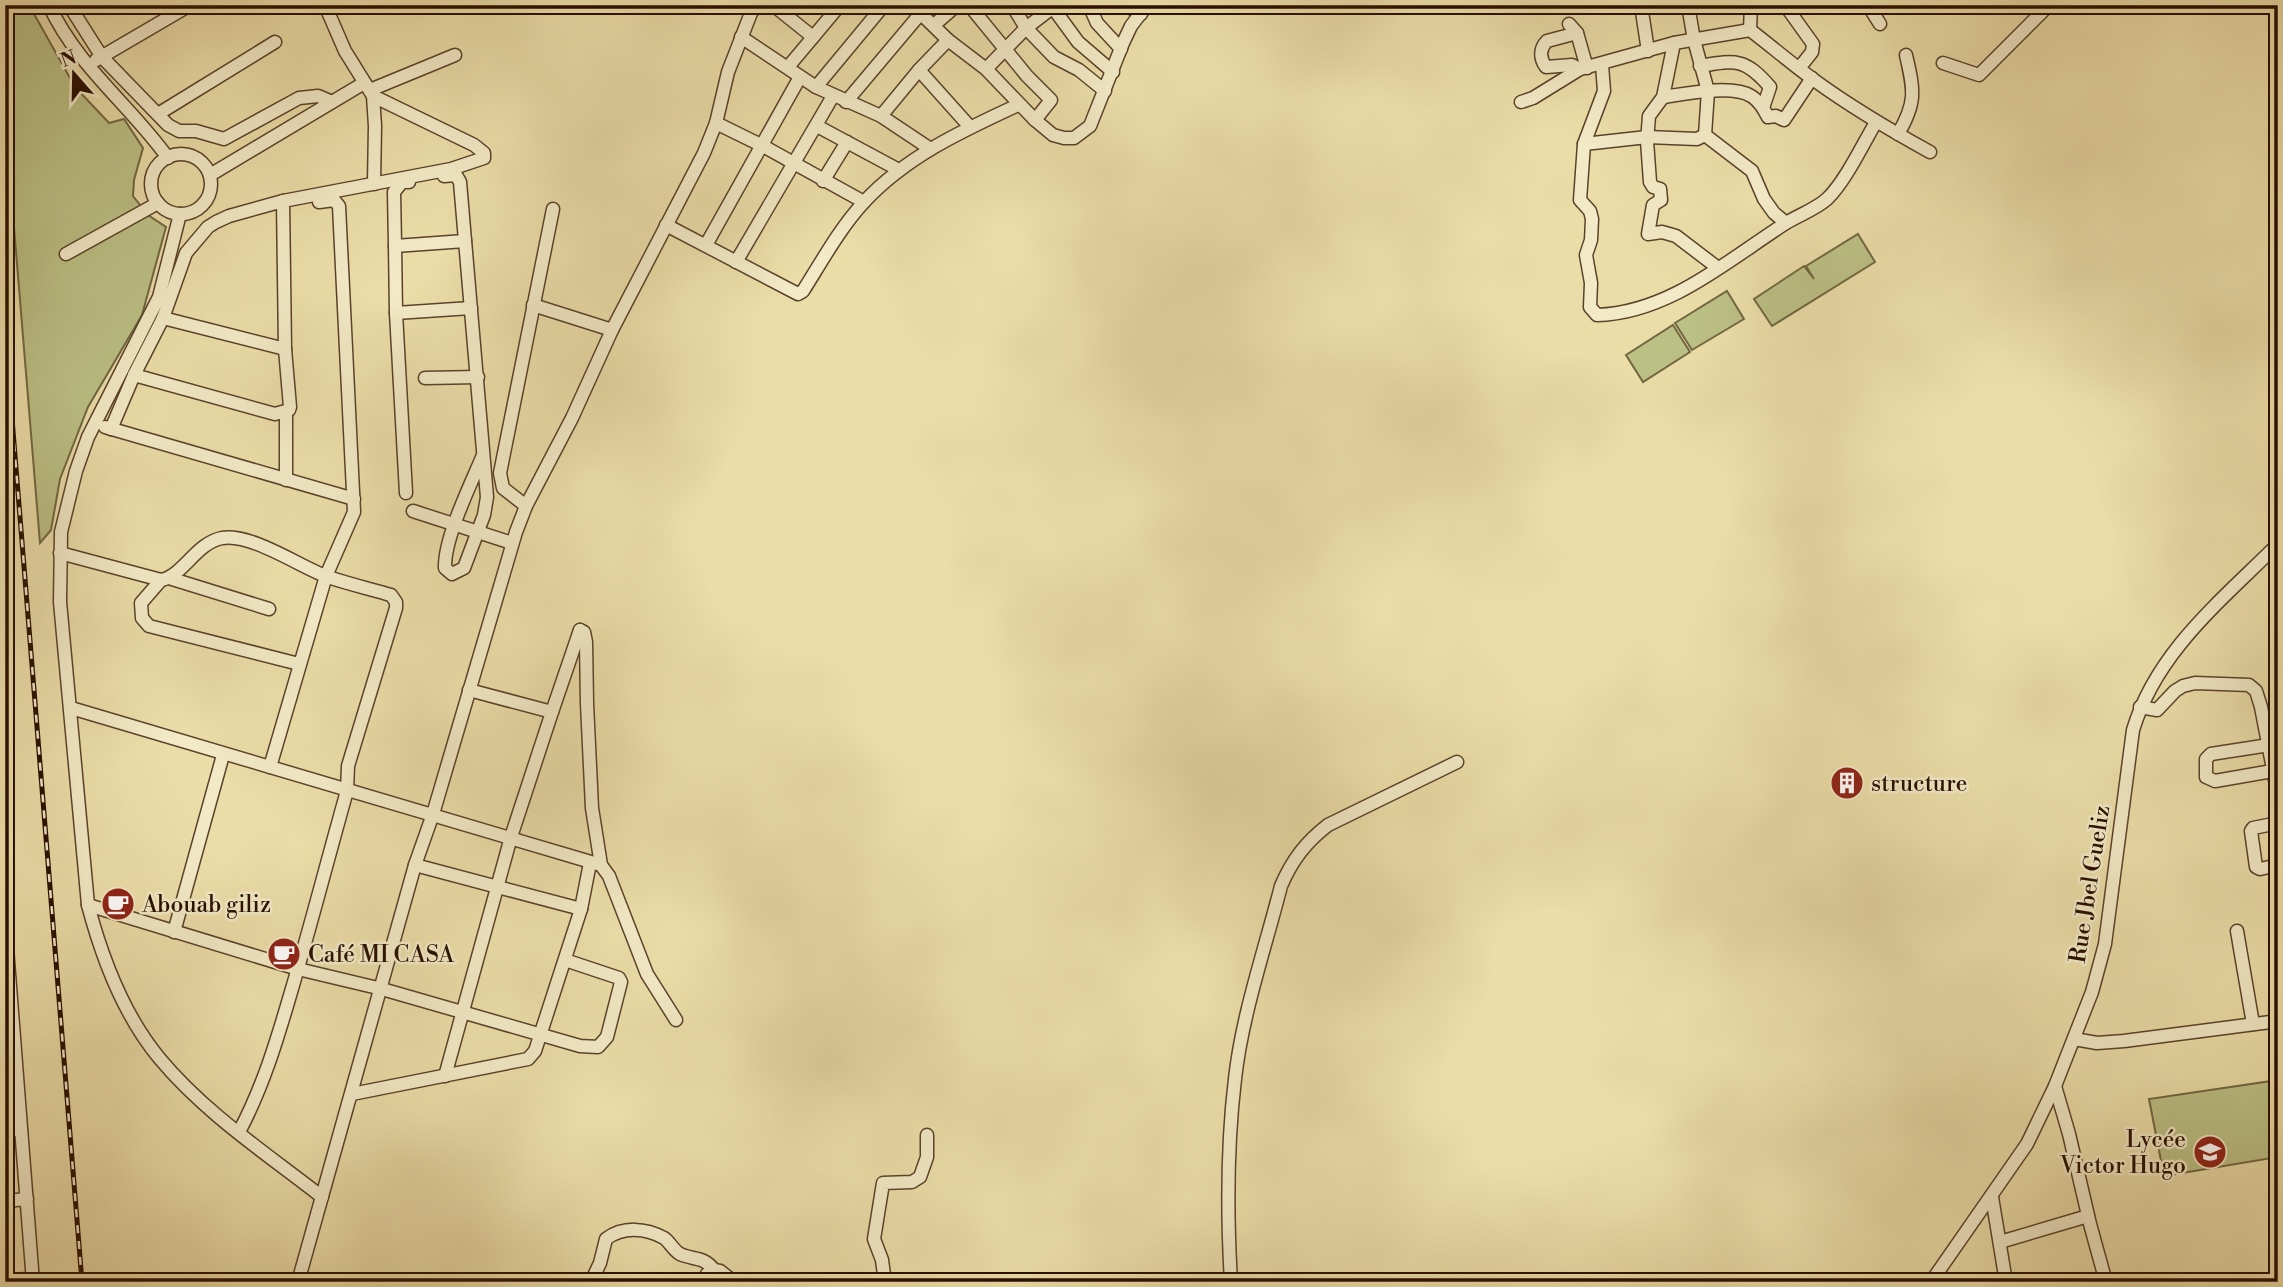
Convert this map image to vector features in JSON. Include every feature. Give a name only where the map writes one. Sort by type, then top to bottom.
[{"type":"street","points":[[168,158],[145,126],[87,66],[51,9],[69,5],[102,57],[174,130],[196,131],[219,140],[305,96],[318,96],[332,102]]},
{"type":"street","points":[[87,66],[190,5]]},
{"type":"street","points":[[326,5],[345,51],[369,90],[375,126],[373,184]]},
{"type":"street","points":[[298,1282],[415,865],[433,814],[512,543],[526,506],[572,418],[612,330],[704,153],[716,123],[728,72],[757,5]]},
{"type":"street","points":[[774,5],[813,37]]},
{"type":"street","points":[[816,87],[884,5]]},
{"type":"street","points":[[933,25],[957,5]]},
{"type":"street","points":[[969,5],[1005,50],[1051,100],[1035,120]]},
{"type":"street","points":[[1012,5],[1026,28],[1054,57],[1068,63],[1105,91]]},
{"type":"street","points":[[1089,5],[1097,23],[1121,49]]},
{"type":"street","points":[[846,102],[917,9],[948,40],[986,69],[1018,105],[1053,135],[1074,138],[1090,126],[1121,49],[1132,26],[1144,10],[1126,5]]},
{"type":"street","points":[[1641,5],[1648,51]]},
{"type":"street","points":[[1749,30],[1751,5]]},
{"type":"street","points":[[1785,5],[1813,44],[1812,51],[1800,67]]},
{"type":"street","points":[[1867,5],[1880,24]]},
{"type":"street","points":[[1942,63],[1979,75],[2049,5]]},
{"type":"street","points":[[1692,6],[1694,40],[1708,91],[1705,135]]},
{"type":"street","points":[[986,69],[1026,28],[1052,7],[1078,42],[1113,72]]},
{"type":"street","points":[[788,67],[833,8]]},
{"type":"street","points":[[1573,28],[1583,69],[1572,65],[1546,67],[1541,54],[1543,45],[1573,28]]},
{"type":"street","points":[[1521,102],[1543,93],[1583,69],[1674,43],[1749,30],[1876,122],[1930,152]]},
{"type":"street","points":[[741,37],[816,87],[881,116],[929,148]]},
{"type":"street","points":[[881,116],[948,40]]},
{"type":"street","points":[[158,114],[275,42]]},
{"type":"street","points":[[1674,43],[1663,97],[1649,116],[1647,137],[1650,182],[1653,187],[1660,189],[1661,200],[1653,205],[1648,234],[1662,232],[1676,236],[1718,268]]},
{"type":"street","points":[[210,175],[332,102],[455,55]]},
{"type":"street","points":[[1898,134],[1911,110],[1913,83],[1906,55]]},
{"type":"street","points":[[1700,66],[1731,61],[1743,64],[1770,88],[1763,107]]},
{"type":"street","points":[[1602,65],[1604,91],[1584,144],[1580,200],[1590,211],[1592,219],[1591,240],[1586,255],[1591,283],[1590,307],[1597,315],[1614,314],[1656,303],[1718,268],[1827,199],[1876,122]]},
{"type":"street","points":[[919,70],[970,127]]},
{"type":"street","points":[[706,245],[800,77]]},
{"type":"street","points":[[1663,97],[1708,91],[1744,93],[1763,107],[1768,117],[1776,116],[1784,120],[1812,78]]},
{"type":"street","points":[[111,429],[163,318],[187,253],[208,226],[229,216],[451,169],[481,161],[485,156],[484,152],[474,145],[369,90]]},
{"type":"street","points":[[736,262],[833,96]]},
{"type":"street","points":[[666,225],[794,293],[801,293],[835,239],[864,202],[899,170],[929,148],[1018,105]]},
{"type":"street","points":[[265,118],[275,136]]},
{"type":"street","points":[[716,123],[864,202]]},
{"type":"street","points":[[817,126],[899,170]]},
{"type":"street","points":[[1584,144],[1647,137],[1698,139],[1705,135]]},
{"type":"street","points":[[1705,135],[1752,171],[1773,213],[1786,223]]},
{"type":"street","points":[[822,181],[847,142]]},
{"type":"street","points":[[190,156],[200,161],[210,175],[211,187],[203,205],[192,212],[170,212],[158,203],[152,191],[152,178],[158,166],[168,158],[190,156]]},
{"type":"street","points":[[406,493],[396,313],[394,191],[402,183],[453,175],[458,176],[460,181],[488,496],[484,515],[464,568],[452,574],[445,568],[445,561],[455,525],[483,455]]},
{"type":"street","points":[[270,766],[326,576],[354,512],[339,206],[337,202],[330,200],[283,204]]},
{"type":"street","points":[[66,254],[158,203]]},
{"type":"street","points":[[283,204],[285,349],[290,407],[286,412],[286,480]]},
{"type":"street","points":[[526,506],[503,488],[500,472],[553,209]]},
{"type":"street","points":[[180,214],[156,304],[95,423],[76,471],[65,511],[60,602],[88,905],[102,952],[116,985],[158,1057],[187,1088],[322,1197]]},
{"type":"street","points":[[395,246],[464,241]]},
{"type":"street","points":[[533,305],[612,330]]},
{"type":"street","points":[[396,313],[471,308]]},
{"type":"street","points":[[163,318],[285,349]]},
{"type":"street","points":[[134,375],[275,414],[286,412]]},
{"type":"street","points":[[425,378],[478,377]]},
{"type":"street","points":[[95,423],[354,499]]},
{"type":"street","points":[[413,511],[512,543]]},
{"type":"street","points":[[239,1132],[268,1070],[347,791],[348,766],[396,605],[391,595],[326,576],[273,551],[230,538],[214,541],[193,555],[141,603],[142,618],[149,626],[299,664]]},
{"type":"street","name":"Rue Jbel Gueliz","points":[[1931,1282],[2027,1144],[2055,1086],[2092,992],[2105,944],[2130,753],[2140,707],[2171,654],[2278,544]]},
{"type":"street","points":[[61,552],[269,609]]},
{"type":"street","points":[[352,1094],[445,1076],[528,1059],[535,1051],[596,864],[586,642],[582,630],[578,632],[511,837],[445,1076]]},
{"type":"street","points":[[2140,707],[2157,710],[2175,691],[2194,683],[2249,685],[2256,691],[2276,770],[2278,795]]},
{"type":"street","points":[[469,690],[552,712]]},
{"type":"street","points":[[71,708],[596,864],[609,876],[647,974],[676,1020]]},
{"type":"street","points":[[2269,745],[2211,754],[2206,759],[2205,774],[2211,781],[2276,770]]},
{"type":"street","points":[[174,932],[223,755]]},
{"type":"street","points":[[1231,1282],[1228,1231],[1231,1116],[1235,1077],[1242,1038],[1281,887],[1289,868],[1313,837],[1328,825],[1457,762]]},
{"type":"street","points":[[2278,823],[2256,827],[2251,831],[2258,869],[2278,865]]},
{"type":"street","points":[[415,865],[581,909]]},
{"type":"street","points":[[88,905],[298,969],[382,989],[539,1035],[595,1048],[605,1042],[607,1037],[621,986],[619,978],[565,960]]},
{"type":"street","points":[[5,922],[33,1280],[5,1280]]},
{"type":"street","points":[[2236,931],[2253,1024]]},
{"type":"street","points":[[2074,1039],[2097,1043],[2124,1041],[2278,1021]]},
{"type":"street","points":[[5,1075],[18,1089]]},
{"type":"street","points":[[2055,1086],[2070,1134],[2106,1282]]},
{"type":"street","points":[[5,1130],[21,1130]]},
{"type":"street","points":[[885,1282],[882,1260],[874,1239],[883,1182],[912,1182],[920,1177],[927,1157],[927,1135]]},
{"type":"street","points":[[1992,1197],[2006,1282]]},
{"type":"street","points":[[5,1201],[27,1199]]},
{"type":"street","points":[[2000,1242],[2088,1216]]},
{"type":"street","points":[[591,1282],[600,1263],[606,1239],[621,1229],[654,1234],[666,1239],[679,1254],[702,1259],[734,1282]]},
{"type":"street","points":[[703,1282],[707,1274],[714,1270]]},
{"type":"green space","points":[[5,5],[29,5],[75,87],[109,123],[124,119],[143,148],[134,180],[133,196],[148,215],[166,227],[142,315],[88,407],[60,479],[51,530],[40,543],[5,118]]},
{"type":"green space","points":[[1858,234],[1875,262],[1772,326],[1754,299],[1804,266],[1814,279],[1806,266]]},
{"type":"green space","points":[[1727,291],[1744,319],[1692,350],[1675,323]]},
{"type":"green space","points":[[1673,325],[1690,352],[1643,382],[1626,355]]},
{"type":"green space","points":[[2278,1080],[2278,1157],[2164,1176],[2149,1099]]},
{"type":"railway","points":[[5,332],[82,1282]]},
{"type":"place","name":"structure","points":[[1847,783]]},
{"type":"place","name":"Abouab giliz","points":[[118,904]]},
{"type":"place","name":"Café MI CASA","points":[[284,954]]},
{"type":"place","name":"Lycée Victor Hugo","points":[[2210,1152]]}]
